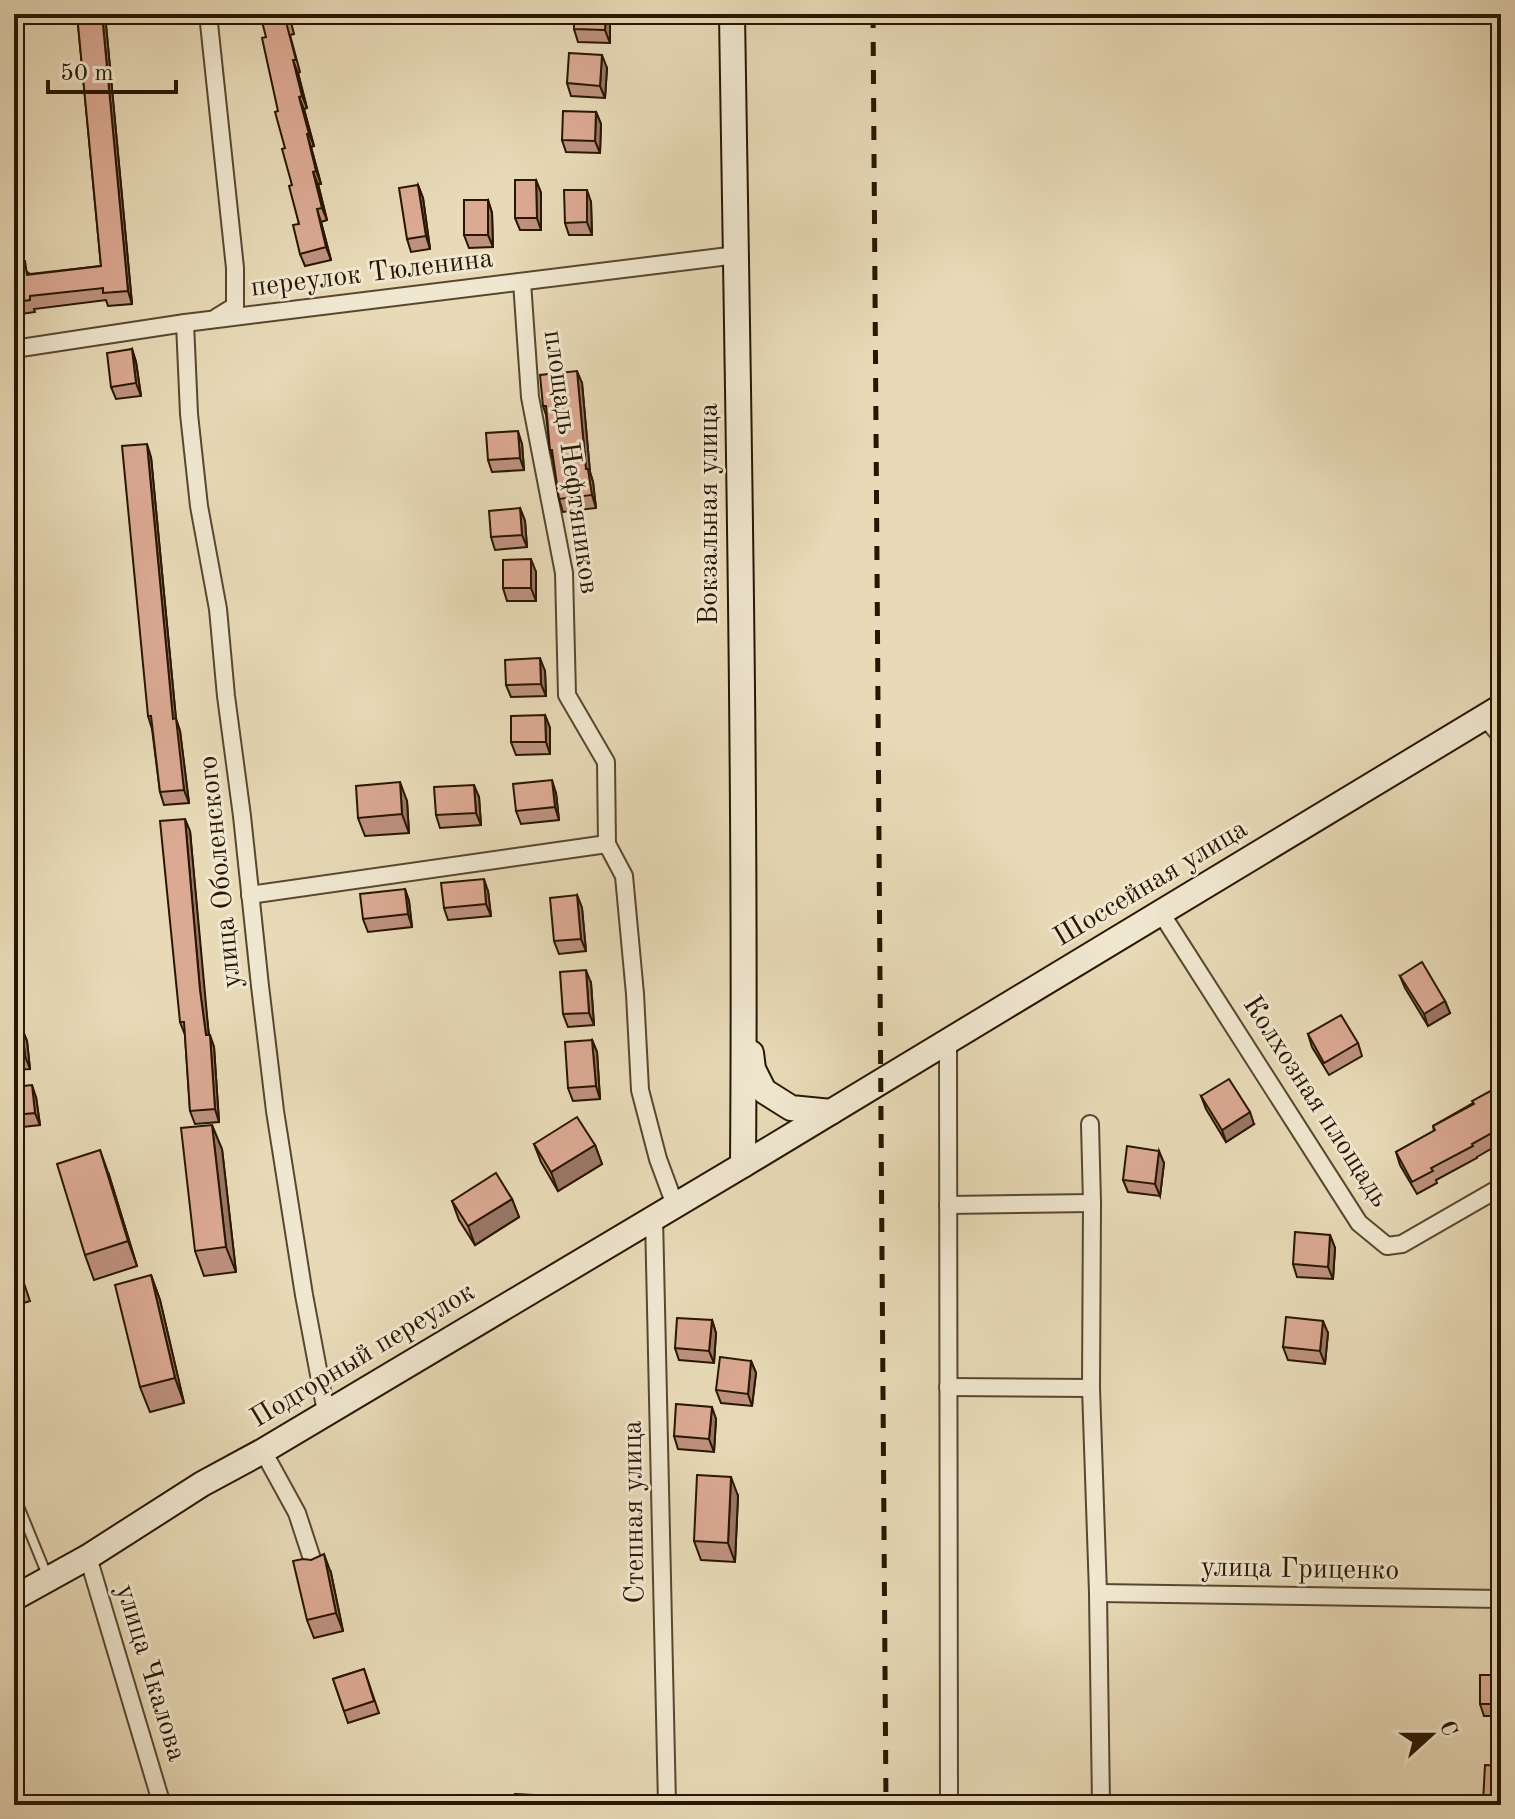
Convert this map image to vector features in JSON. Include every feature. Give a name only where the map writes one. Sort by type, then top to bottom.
[{"type":"main road","name":"Вокзальная улица","points":[[732,14],[744,1013]]},
{"type":"main road","name":"Шоссейная улица","points":[[743,1165],[1161,913],[1496,720]]},
{"type":"main road","points":[[744,1013],[753,1069],[764,1091],[791,1108],[831,1112]]},
{"type":"main road","points":[[743,1165],[744,1013]]},
{"type":"main road","name":"Подгорный переулок","points":[[14,1598],[88,1557],[202,1484],[263,1451],[743,1165]]},
{"type":"street","points":[[208,14],[235,268],[235,306],[213,319]]},
{"type":"street","name":"переулок Тюленина","points":[[14,349],[213,319],[737,255]]},
{"type":"street","name":"площадь Нефтяников","points":[[522,282],[530,397],[564,573],[567,695],[606,762],[607,844],[624,876],[640,1090],[658,1159],[665,1211]]},
{"type":"street","name":"улица Оболенского","points":[[185,323],[189,414],[197,490],[218,609],[280,1142],[301,1280],[326,1412]]},
{"type":"street","points":[[250,895],[607,844]]},
{"type":"street","name":"Колхозная площадь","points":[[1161,913],[1359,1223],[1387,1246],[1402,1244],[1501,1187]]},
{"type":"street","points":[[948,1042],[949,1805]]},
{"type":"street","points":[[1090,1124],[1091,1388],[1101,1805]]},
{"type":"street","points":[[948,1205],[1092,1203]]},
{"type":"street","name":"Степная улица","points":[[665,1211],[667,1805]]},
{"type":"street","points":[[948,1387],[1091,1388]]},
{"type":"street","points":[[263,1451],[297,1513],[315,1568]]},
{"type":"street","name":"улица Чкалова","points":[[88,1557],[162,1805]]},
{"type":"street","name":"улица Гриценко","points":[[1098,1593],[1501,1599]]},
{"type":"lane","points":[[14,1494],[48,1579]]},
{"type":"building","points":[[77,14],[102,14],[128,291],[103,293],[103,288],[30,296],[30,300],[14,302],[14,262],[25,261],[27,275],[101,266]]},
{"type":"building","points":[[260,14],[288,14],[289,21],[286,22],[302,96],[299,97],[316,171],[313,172],[322,208],[317,209],[326,247],[300,254],[293,225],[299,224],[275,112],[278,111],[262,38],[266,37]]},
{"type":"building","points":[[574,14],[606,14],[605,30],[574,29]]},
{"type":"building","points":[[569,53],[602,55],[600,86],[567,83]]},
{"type":"building","points":[[563,111],[596,112],[595,141],[562,140]]},
{"type":"building","points":[[515,180],[536,180],[537,218],[515,218]]},
{"type":"building","points":[[418,185],[426,236],[407,239],[399,188]]},
{"type":"building","points":[[564,190],[587,190],[587,222],[565,223]]},
{"type":"building","points":[[464,200],[488,200],[488,235],[464,235]]},
{"type":"building","points":[[132,349],[136,383],[111,387],[107,353]]},
{"type":"building","points":[[577,371],[586,469],[592,495],[559,499],[540,375]]},
{"type":"building","points":[[518,431],[520,458],[488,460],[486,433]]},
{"type":"building","points":[[147,444],[173,719],[176,718],[184,790],[160,792],[151,716],[148,716],[122,446]]},
{"type":"building","points":[[520,508],[522,535],[491,537],[489,511]]},
{"type":"building","points":[[531,559],[531,588],[503,588],[503,560]]},
{"type":"building","points":[[540,658],[541,684],[506,685],[505,660]]},
{"type":"building","points":[[545,715],[546,742],[511,742],[511,716]]},
{"type":"building","points":[[552,780],[555,807],[516,811],[513,784]]},
{"type":"building","points":[[400,782],[402,814],[358,818],[356,786]]},
{"type":"building","points":[[474,785],[476,813],[436,815],[434,787]]},
{"type":"building","points":[[185,819],[200,990],[206,1035],[210,1035],[215,1109],[190,1111],[184,1022],[180,1022],[160,821]]},
{"type":"building","points":[[484,879],[486,904],[444,908],[441,883]]},
{"type":"building","points":[[405,889],[408,914],[363,919],[360,894]]},
{"type":"building","points":[[577,895],[581,939],[554,941],[550,898]]},
{"type":"building","points":[[1422,962],[1445,1001],[1424,1014],[1400,976]]},
{"type":"building","points":[[586,970],[589,1013],[563,1014],[560,972]]},
{"type":"building","points":[[14,979],[25,1056],[14,1057]]},
{"type":"building","points":[[1341,1015],[1358,1043],[1324,1063],[1308,1034]]},
{"type":"building","points":[[592,1040],[596,1086],[568,1088],[565,1042]]},
{"type":"building","points":[[1229,1079],[1250,1112],[1222,1130],[1201,1096]]},
{"type":"building","points":[[32,1085],[35,1113],[14,1115],[14,1087]]},
{"type":"building","points":[[1501,1087],[1501,1128],[1412,1182],[1396,1152],[1435,1130],[1433,1126],[1474,1104],[1472,1101]]},
{"type":"building","points":[[577,1117],[595,1145],[551,1172],[534,1144]]},
{"type":"building","points":[[212,1125],[226,1247],[195,1251],[181,1128]]},
{"type":"building","points":[[1127,1146],[1159,1151],[1155,1184],[1123,1180]]},
{"type":"building","points":[[100,1150],[128,1241],[85,1255],[57,1164]]},
{"type":"building","points":[[496,1173],[512,1199],[468,1226],[452,1201]]},
{"type":"building","points":[[1295,1232],[1330,1235],[1328,1267],[1293,1264]]},
{"type":"building","points":[[14,1256],[21,1276],[14,1278]]},
{"type":"building","points":[[151,1275],[175,1378],[140,1387],[115,1285]]},
{"type":"building","points":[[1286,1317],[1323,1321],[1320,1351],[1283,1347]]},
{"type":"building","points":[[677,1318],[712,1320],[709,1351],[675,1348]]},
{"type":"building","points":[[720,1357],[751,1361],[748,1394],[716,1390]]},
{"type":"building","points":[[676,1404],[712,1407],[709,1439],[674,1436]]},
{"type":"building","points":[[697,1475],[731,1477],[728,1543],[694,1541]]},
{"type":"building","points":[[324,1554],[336,1613],[307,1620],[293,1561],[311,1560]]},
{"type":"building","points":[[364,1669],[374,1701],[344,1711],[333,1679]]},
{"type":"building","points":[[1480,1675],[1501,1675],[1501,1704],[1480,1704]]},
{"type":"building","points":[[1485,1765],[1501,1766],[1501,1803],[1483,1802]]},
{"type":"building","points":[[515,1794],[553,1796],[553,1805],[515,1805]]},
{"type":"railway","points":[[873,14],[886,1805]]}]
